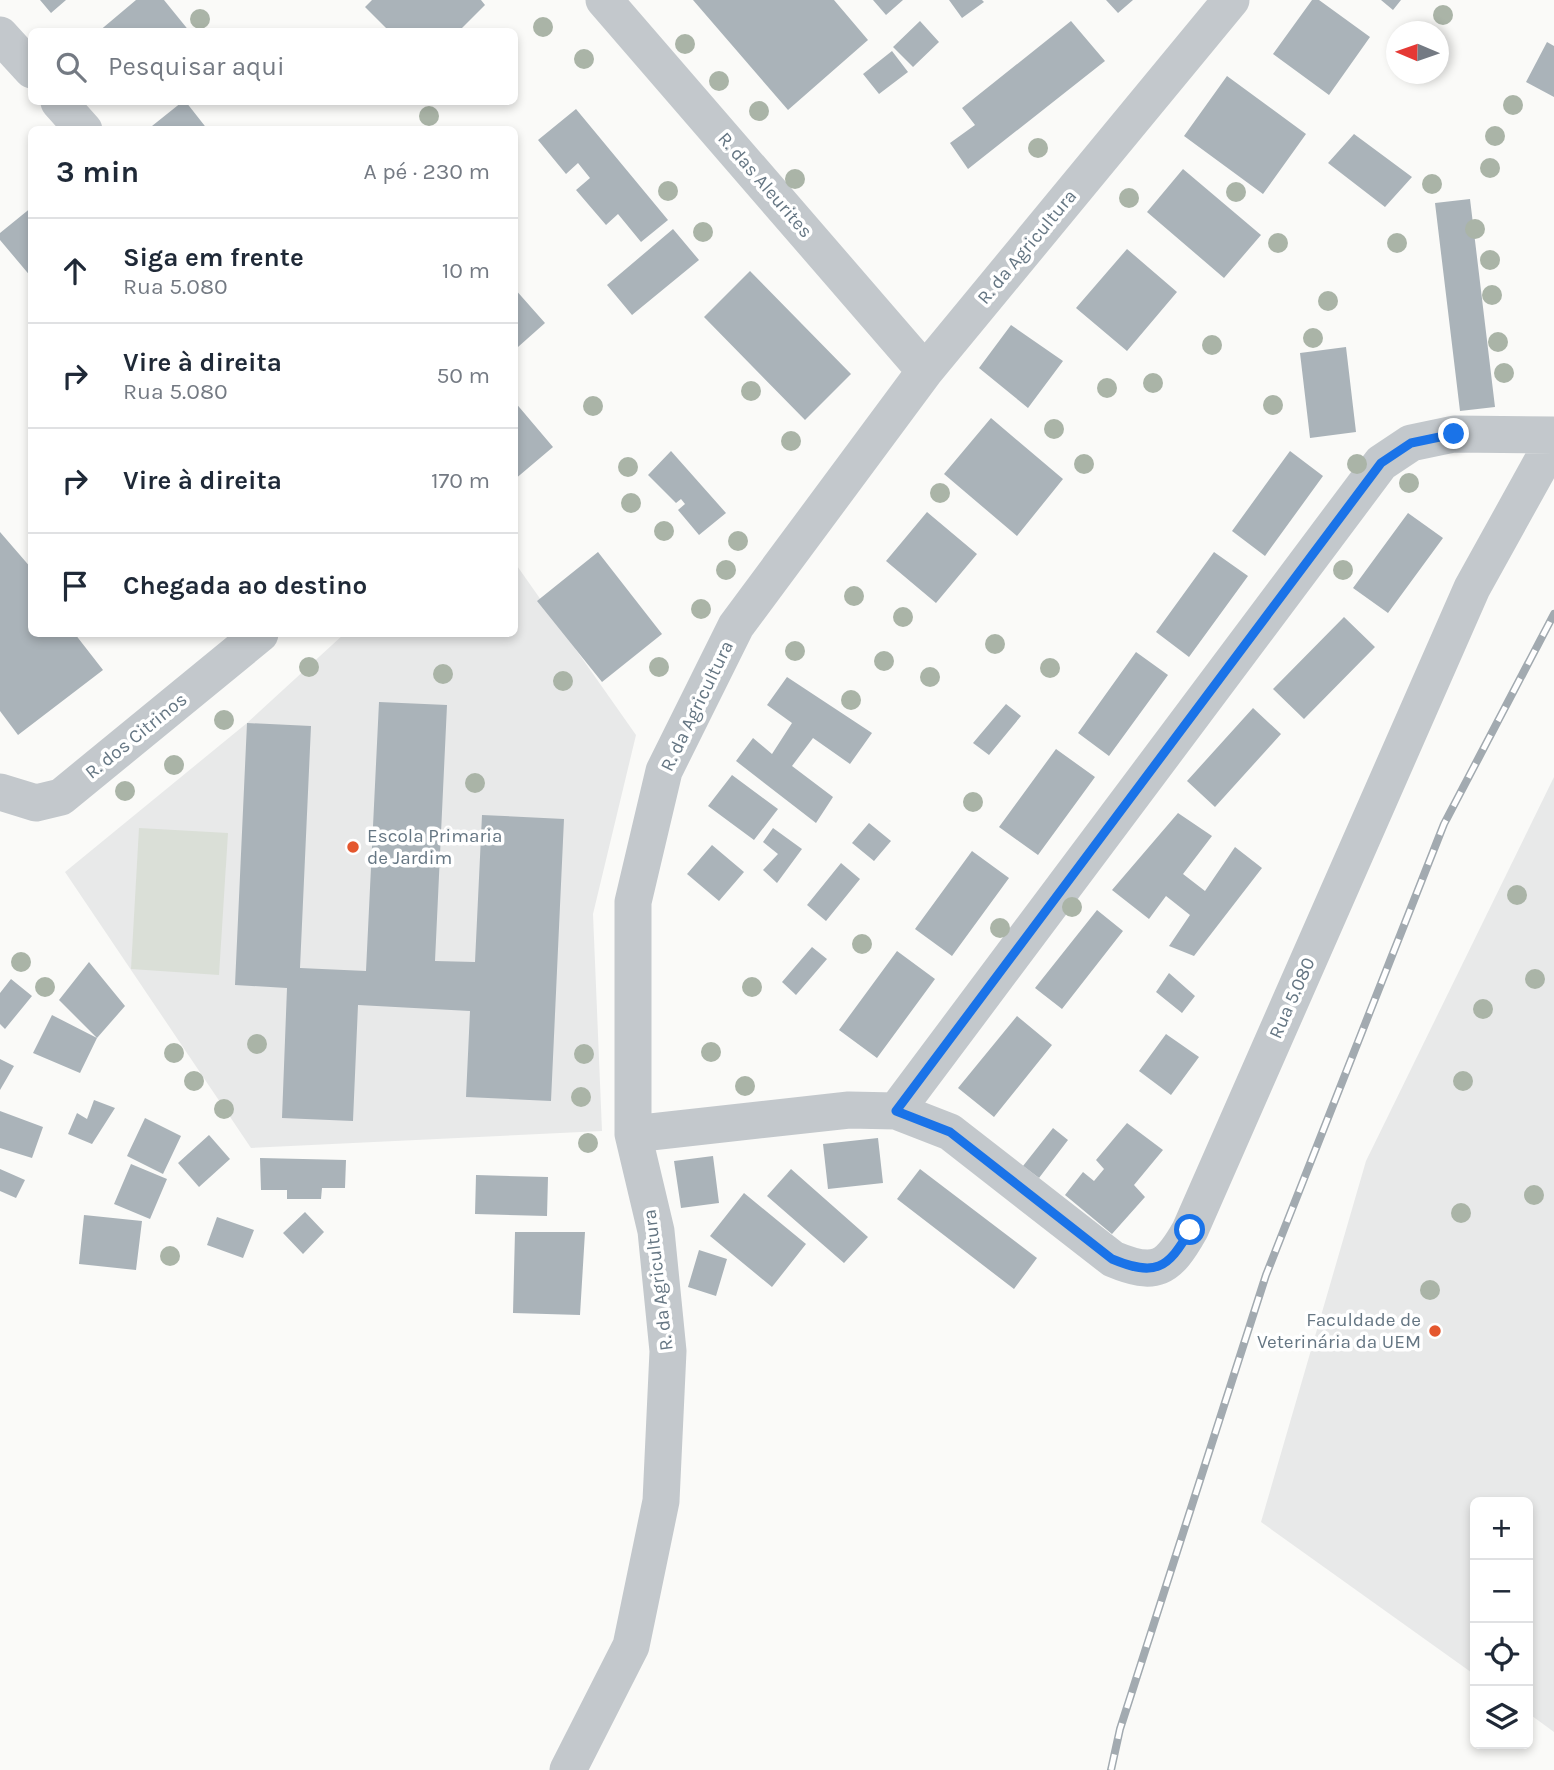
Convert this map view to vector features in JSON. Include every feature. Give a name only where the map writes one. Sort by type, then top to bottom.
[{"type":"street","name":"R. das Aleurites","points":[[604,0],[925,371]]},
{"type":"street","name":"R. da Agricultura","points":[[568,1770],[631,1646],[661,1501],[668,1351],[656,1231],[633,1134],[633,902],[664,771],[736,626],[925,371],[1231,0]]},
{"type":"street","points":[[0,35],[28,66]]},
{"type":"street","points":[[62,105],[80,126]]},
{"type":"street","points":[[633,1134],[849,1110],[896,1111],[1381,463],[1411,443],[1454,434],[1554,435]]},
{"type":"street","name":"Rua 5.080","points":[[896,1111],[950,1132],[1112,1259],[1137,1269],[1155,1269],[1174,1258],[1190,1230],[1472,588],[1554,440]]},
{"type":"street","name":"R. dos Citrinos","points":[[0,792],[4,796],[36,803],[61,797],[256,637]]},
{"type":"shaded area","name":"Escola Primaria de Jardim","points":[[518,567],[636,735],[593,914],[602,1131],[251,1148],[65,872],[247,723],[341,637],[518,637]]},
{"type":"shaded area","name":"Faculdade de Veterinária da UEM","points":[[1554,777],[1554,1732],[1533,1717],[1533,1497],[1470,1497],[1470,1671],[1261,1522],[1366,1161]]},
{"type":"shaded area","points":[[139,828],[228,833],[219,975],[131,969]]},
{"type":"building","points":[[40,0],[66,0],[51,13]]},
{"type":"building","points":[[136,0],[164,0],[187,28],[103,28]]},
{"type":"building","points":[[372,0],[481,0],[485,5],[462,28],[386,28],[365,7]]},
{"type":"building","points":[[693,0],[834,0],[868,40],[788,110]]},
{"type":"building","points":[[873,0],[903,0],[886,15]]},
{"type":"building","points":[[949,0],[982,0],[984,2],[962,18]]},
{"type":"building","points":[[1106,0],[1133,0],[1118,13]]},
{"type":"building","points":[[1312,0],[1319,0],[1370,37],[1329,95],[1273,54]]},
{"type":"building","points":[[1381,0],[1401,0],[1393,10]]},
{"type":"building","points":[[920,21],[939,42],[913,67],[893,47]]},
{"type":"building","points":[[1071,21],[1105,61],[968,169],[950,143],[975,125],[962,108]]},
{"type":"building","points":[[1547,42],[1554,46],[1554,97],[1526,82]]},
{"type":"building","points":[[892,51],[908,72],[879,94],[863,74]]},
{"type":"building","points":[[1227,76],[1306,134],[1263,194],[1184,136]]},
{"type":"building","points":[[178,105],[188,105],[205,126],[152,126]]},
{"type":"building","points":[[576,109],[668,220],[641,242],[618,214],[606,225],[576,190],[590,178],[578,163],[566,174],[538,140]]},
{"type":"building","points":[[1354,134],[1412,177],[1385,207],[1328,163]]},
{"type":"building","points":[[1183,169],[1261,235],[1224,278],[1147,212]]},
{"type":"building","points":[[1470,199],[1495,407],[1460,411],[1435,203]]},
{"type":"building","points":[[28,210],[28,273],[0,240],[0,233]]},
{"type":"building","points":[[673,229],[699,260],[632,315],[607,285]]},
{"type":"building","points":[[1127,249],[1177,292],[1127,351],[1076,308]]},
{"type":"building","points":[[750,271],[851,374],[805,420],[704,317]]},
{"type":"building","points":[[518,293],[545,323],[518,347]]},
{"type":"building","points":[[1011,325],[1063,361],[1028,408],[979,368]]},
{"type":"building","points":[[1346,347],[1356,432],[1310,438],[1300,353]]},
{"type":"building","points":[[518,406],[553,447],[518,477]]},
{"type":"building","points":[[991,418],[1063,479],[1017,536],[944,474]]},
{"type":"building","points":[[671,451],[726,513],[699,535],[678,510],[685,504],[681,499],[676,503],[648,475]]},
{"type":"building","points":[[1290,451],[1323,476],[1265,556],[1232,531]]},
{"type":"building","points":[[927,512],[977,554],[936,603],[886,561]]},
{"type":"building","points":[[1408,513],[1443,538],[1388,613],[1353,588]]},
{"type":"building","points":[[0,532],[28,564],[28,637],[77,637],[103,670],[18,735],[0,711]]},
{"type":"building","points":[[598,552],[662,634],[602,682],[537,601]]},
{"type":"building","points":[[1214,552],[1248,576],[1189,657],[1156,632]]},
{"type":"building","points":[[1344,617],[1375,647],[1304,719],[1273,689]]},
{"type":"building","points":[[1136,652],[1168,675],[1109,756],[1078,733]]},
{"type":"building","points":[[787,677],[872,733],[850,764],[813,738],[792,766],[833,797],[816,823],[736,761],[753,738],[772,754],[792,723],[767,705]]},
{"type":"building","points":[[379,702],[447,705],[435,961],[475,962],[482,815],[564,819],[551,1101],[466,1097],[470,1011],[358,1005],[353,1121],[282,1118],[287,988],[235,985],[247,723],[311,726],[300,968],[366,971]]},
{"type":"building","points":[[1006,704],[1021,716],[989,755],[973,743]]},
{"type":"building","points":[[1253,708],[1281,734],[1215,807],[1187,781]]},
{"type":"building","points":[[1056,749],[1095,777],[1038,855],[999,827]]},
{"type":"building","points":[[732,775],[778,809],[754,840],[708,806]]},
{"type":"building","points":[[1178,813],[1212,836],[1183,874],[1205,891],[1235,847],[1262,868],[1194,956],[1169,946],[1190,915],[1166,896],[1149,919],[1112,890]]},
{"type":"building","points":[[869,823],[891,841],[874,861],[852,843]]},
{"type":"building","points":[[773,828],[802,849],[777,883],[763,870],[778,854],[763,842]]},
{"type":"building","points":[[712,845],[744,872],[719,901],[687,874]]},
{"type":"building","points":[[972,851],[1009,878],[952,956],[915,929]]},
{"type":"building","points":[[841,863],[860,879],[826,921],[807,905]]},
{"type":"building","points":[[1097,910],[1123,931],[1062,1009],[1035,988]]},
{"type":"building","points":[[812,947],[827,959],[796,995],[782,982]]},
{"type":"building","points":[[897,951],[935,979],[877,1058],[839,1030]]},
{"type":"building","points":[[89,962],[125,1006],[97,1038],[59,1000]]},
{"type":"building","points":[[1169,973],[1195,996],[1182,1013],[1156,992]]},
{"type":"building","points":[[11,979],[32,996],[5,1029],[0,1024],[0,993]]},
{"type":"building","points":[[52,1015],[97,1038],[80,1073],[33,1053]]},
{"type":"building","points":[[1017,1016],[1052,1045],[994,1117],[958,1088]]},
{"type":"building","points":[[1166,1034],[1199,1057],[1171,1095],[1139,1071]]},
{"type":"building","points":[[0,1059],[14,1066],[0,1090]]},
{"type":"building","points":[[94,1100],[115,1108],[92,1144],[68,1134],[77,1113],[87,1119]]},
{"type":"building","points":[[0,1111],[43,1127],[32,1158],[0,1148]]},
{"type":"building","points":[[145,1118],[181,1136],[163,1174],[127,1156]]},
{"type":"building","points":[[1127,1123],[1163,1150],[1134,1185],[1145,1197],[1112,1234],[1065,1195],[1083,1172],[1094,1181],[1104,1169],[1096,1160]]},
{"type":"building","points":[[1053,1128],[1068,1140],[1039,1178],[1023,1166]]},
{"type":"building","points":[[209,1135],[230,1159],[199,1187],[178,1163]]},
{"type":"building","points":[[878,1138],[883,1183],[828,1189],[823,1144]]},
{"type":"building","points":[[713,1156],[719,1203],[681,1208],[674,1161]]},
{"type":"building","points":[[260,1158],[346,1160],[345,1188],[322,1188],[321,1199],[287,1199],[287,1190],[261,1190]]},
{"type":"building","points":[[131,1164],[167,1179],[150,1219],[114,1204]]},
{"type":"building","points":[[0,1169],[25,1180],[16,1198],[0,1191]]},
{"type":"building","points":[[791,1169],[868,1237],[844,1263],[767,1196]]},
{"type":"building","points":[[920,1169],[1037,1258],[1014,1289],[897,1199]]},
{"type":"building","points":[[476,1175],[548,1177],[547,1216],[475,1214]]},
{"type":"building","points":[[744,1193],[806,1244],[772,1287],[710,1236]]},
{"type":"building","points":[[305,1212],[324,1232],[303,1254],[283,1233]]},
{"type":"building","points":[[84,1215],[142,1221],[136,1270],[79,1264]]},
{"type":"building","points":[[217,1217],[254,1230],[243,1258],[207,1245]]},
{"type":"building","points":[[515,1232],[585,1232],[580,1315],[513,1313]]},
{"type":"building","points":[[699,1250],[727,1259],[716,1296],[688,1287]]},
{"type":"railway","points":[[1111,1770],[1120,1729],[1266,1275],[1444,824],[1554,614]]},
{"type":"place","name":"Escola Primaria de Jardim","points":[[353,847]]},
{"type":"place","name":"Faculdade de Veterinária da UEM","points":[[1435,1331]]},
{"type":"route","points":[[1190,1230],[1174,1258],[1155,1269],[1137,1269],[1112,1259],[950,1132],[896,1111],[1381,463],[1411,443],[1454,434]]}]
